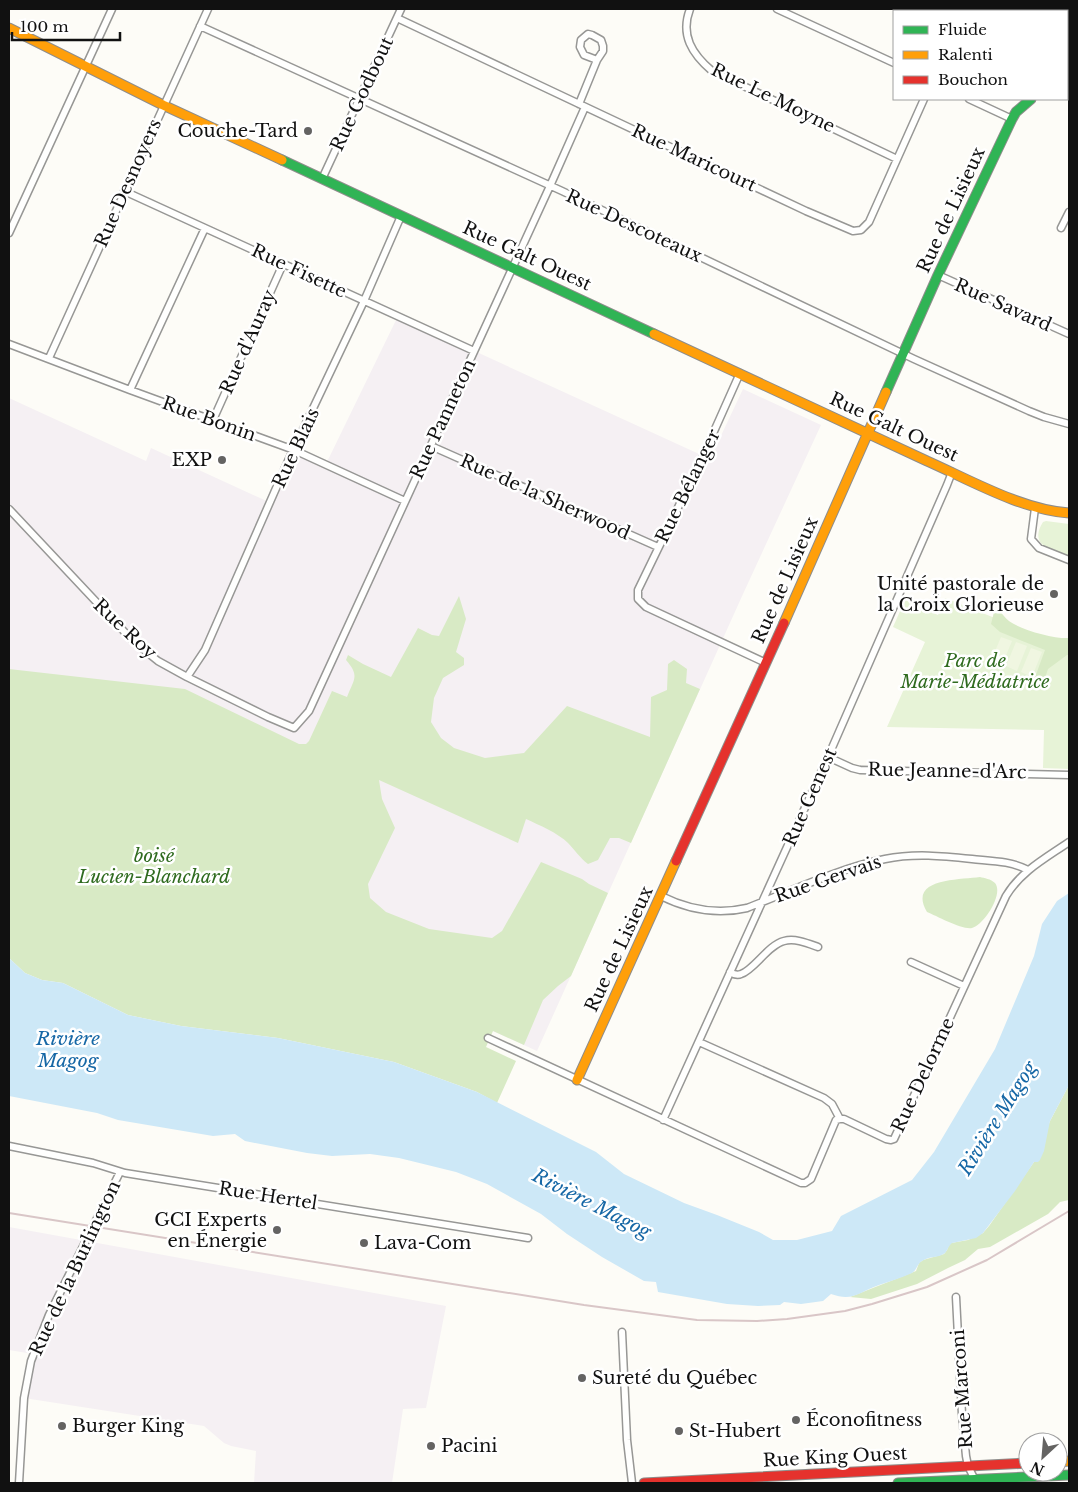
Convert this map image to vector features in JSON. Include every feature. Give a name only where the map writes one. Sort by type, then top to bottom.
[{"type":"street","points":[[9,233],[112,9]]},
{"type":"street","name":"Rue Desnoyers","points":[[49,358],[208,9]]},
{"type":"street","name":"Rue Godbout","points":[[322,179],[401,9]]},
{"type":"street","name":"Rue Le Moyne","points":[[690,9],[687,26],[688,39],[701,62],[712,71],[897,158]]},
{"type":"street","points":[[777,9],[893,63]]},
{"type":"street","name":"Rue Maricourt","points":[[397,18],[806,211],[853,231],[861,230],[870,222],[924,100]]},
{"type":"street","name":"Rue Descoteaux","points":[[200,26],[550,186],[903,354],[1029,411],[1069,424]]},
{"type":"street","name":"Rue Galt Ouest","points":[[9,28],[164,105],[868,434],[1019,502],[1035,508],[1069,513]]},
{"type":"street","name":"Rue Panneton","points":[[294,728],[309,711],[550,186],[582,105],[597,60]]},
{"type":"street","points":[[971,100],[1012,119]]},
{"type":"street","name":"Rue de Lisieux","points":[[576,1080],[766,663],[938,276],[1012,119],[1020,108],[1030,100]]},
{"type":"street","name":"Rue Fisette","points":[[124,191],[474,351]]},
{"type":"street","points":[[1061,228],[1069,212]]},
{"type":"street","name":"Rue Blais","points":[[186,677],[205,650],[401,216]]},
{"type":"street","points":[[130,390],[206,228]]},
{"type":"street","name":"Rue d'Auray","points":[[213,420],[283,264]]},
{"type":"street","name":"Rue Savard","points":[[938,276],[1069,334]]},
{"type":"street","name":"Rue Bonin","points":[[9,344],[294,450],[405,501]]},
{"type":"street","name":"Rue Bélanger","points":[[740,373],[638,590],[638,599],[646,607],[766,663]]},
{"type":"street","name":"Rue de la Sherwood","points":[[431,446],[658,547]]},
{"type":"street","name":"Rue Genest","points":[[663,1120],[908,578],[952,472]]},
{"type":"street","points":[[1035,508],[1031,532],[1031,539],[1034,544],[1039,548],[1069,560]]},
{"type":"street","name":"Rue Roy","points":[[9,509],[133,641],[158,661],[186,677],[294,728]]},
{"type":"street","name":"Rue Jeanne-d'Arc","points":[[828,757],[860,770],[1069,775]]},
{"type":"street","name":"Rue Delorme","points":[[840,1119],[849,1121],[886,1139],[894,1139],[1006,896],[1028,870],[1069,842]]},
{"type":"street","name":"Rue Gervais","points":[[661,896],[689,907],[710,911],[736,911],[851,868],[884,859],[909,856],[939,856],[1008,862],[1028,870]]},
{"type":"street","points":[[730,972],[735,975],[744,973],[777,944],[785,941],[806,942],[818,947]]},
{"type":"street","points":[[911,962],[964,986]]},
{"type":"street","points":[[488,1038],[801,1183],[811,1179],[833,1125],[836,1120],[840,1119],[832,1104],[824,1098],[699,1042]]},
{"type":"street","name":"Rue Hertel","points":[[9,1146],[93,1163],[120,1172],[528,1238]]},
{"type":"street","name":"Rue de la Burlington","points":[[19,1483],[24,1398],[30,1361],[46,1321],[120,1172]]},
{"type":"street","name":"Rue Marconi","points":[[956,1297],[966,1456],[968,1466],[976,1481]]},
{"type":"street","points":[[622,1332],[627,1440],[632,1483]]},
{"type":"street","name":"Rue King Ouest","points":[[644,1483],[1018,1464]]},
{"type":"street","name":"Rue King Ouest","points":[[898,1483],[976,1481],[1069,1475]]},
{"type":"shaded area","points":[[398,316],[710,459],[743,389],[821,425],[537,1051],[301,944],[9,688],[9,398],[146,461],[151,448],[271,503],[294,450],[326,464]]},
{"type":"shaded area","points":[[9,1227],[446,1306],[426,1408],[403,1409],[392,1483],[254,1483],[256,1451],[224,1443],[204,1426],[24,1398],[33,1354],[9,1350]]},
{"type":"green space","points":[[1043,522],[1069,524],[1069,557],[1049,549],[1040,542],[1038,537],[1039,530]]},
{"type":"green space","name":"boisé Lucien-Blanchard","points":[[459,596],[466,619],[456,652],[464,658],[464,665],[443,678],[434,698],[431,722],[441,738],[454,748],[485,758],[524,753],[567,706],[650,737],[651,697],[667,690],[668,664],[674,660],[687,669],[686,683],[700,689],[631,843],[619,838],[610,838],[598,860],[588,864],[564,839],[526,819],[518,843],[379,780],[382,799],[395,828],[368,884],[370,898],[386,912],[429,929],[492,938],[502,931],[541,862],[582,879],[608,893],[571,976],[543,1000],[524,1045],[493,1031],[486,1047],[516,1061],[497,1103],[477,1092],[394,1062],[278,1038],[181,1026],[128,1015],[63,983],[42,980],[25,973],[9,958],[9,669],[185,689],[299,744],[306,744],[332,691],[347,697],[354,678],[353,670],[346,660],[348,655],[391,677],[418,628],[432,635],[439,636]]},
{"type":"green space","name":"Parc de Marie-Médiatrice","points":[[945,598],[1055,642],[1069,643],[1069,769],[1043,768],[1044,730],[887,727],[925,642],[893,627],[905,600],[938,615]]},
{"type":"green space","points":[[998,610],[1009,621],[1021,628],[1047,635],[1069,638],[1069,655],[1048,669],[1044,681],[1038,686],[1034,680],[1045,650],[1000,632],[991,624],[994,612]]},
{"type":"green space","points":[[1001,637],[1012,641],[1002,665],[991,661]]},
{"type":"green space","points":[[1016,642],[1027,646],[1017,671],[1006,666]]},
{"type":"green space","points":[[1031,648],[1042,652],[1032,677],[1021,672]]},
{"type":"green space","points":[[980,877],[995,883],[997,894],[987,915],[977,926],[972,928],[962,927],[927,912],[923,901],[924,893],[929,887],[949,880]]},
{"type":"green space","points":[[1069,1085],[1069,1200],[1060,1202],[1048,1214],[990,1247],[978,1249],[965,1260],[917,1284],[871,1299],[850,1297],[916,1271],[919,1263],[944,1254],[951,1243],[968,1240],[983,1233],[1034,1162],[1050,1121]]},
{"type":"water","name":"Rivière Magog","points":[[1069,893],[1069,1085],[1050,1121],[1044,1151],[1040,1160],[1034,1162],[983,1233],[976,1238],[952,1243],[945,1253],[922,1261],[912,1273],[851,1297],[831,1294],[823,1301],[801,1304],[784,1302],[780,1305],[758,1306],[727,1304],[658,1292],[656,1282],[644,1281],[602,1257],[541,1214],[487,1184],[456,1172],[399,1158],[370,1154],[332,1156],[307,1153],[245,1141],[235,1134],[213,1136],[118,1120],[97,1113],[9,1096],[9,958],[25,973],[42,980],[63,983],[128,1015],[181,1026],[278,1038],[394,1062],[477,1092],[596,1152],[624,1174],[684,1203],[759,1232],[773,1240],[797,1240],[832,1231],[841,1216],[912,1180],[934,1152],[995,1049],[1034,956],[1042,924],[1057,901]]},
{"type":"railway","points":[[9,1213],[584,1305],[697,1320],[757,1321],[845,1311],[927,1287],[987,1260],[1069,1211]]},
{"type":"traffic: fast","points":[[886,392],[938,275],[1012,119],[1016,112],[1030,100]]},
{"type":"traffic: fast","points":[[282,160],[654,334]]},
{"type":"traffic: fast","points":[[898,1483],[1069,1475]]},
{"type":"traffic: slow","points":[[9,28],[163,105],[282,160]]},
{"type":"traffic: slow","points":[[654,334],[996,493],[1051,511],[1069,513]]},
{"type":"traffic: slow","points":[[784,623],[886,392]]},
{"type":"traffic: slow","points":[[577,1080],[676,861]]},
{"type":"traffic: jam","points":[[676,861],[784,623]]},
{"type":"traffic: jam","points":[[644,1483],[1018,1464]]},
{"type":"place","name":"Couche-Tard","points":[[308,131]]},
{"type":"place","name":"EXP","points":[[222,460]]},
{"type":"place","name":"Unité pastorale de la Croix Glorieuse","points":[[1054,594]]},
{"type":"place","name":"GCI Experts en Énergie","points":[[277,1230]]},
{"type":"place","name":"Lava-Com","points":[[364,1243]]},
{"type":"place","name":"Sureté du Québec","points":[[582,1378]]},
{"type":"place","name":"Éconofitness","points":[[796,1420]]},
{"type":"place","name":"Burger King","points":[[62,1426]]},
{"type":"place","name":"St-Hubert","points":[[679,1431]]},
{"type":"place","name":"Pacini","points":[[431,1446]]}]
